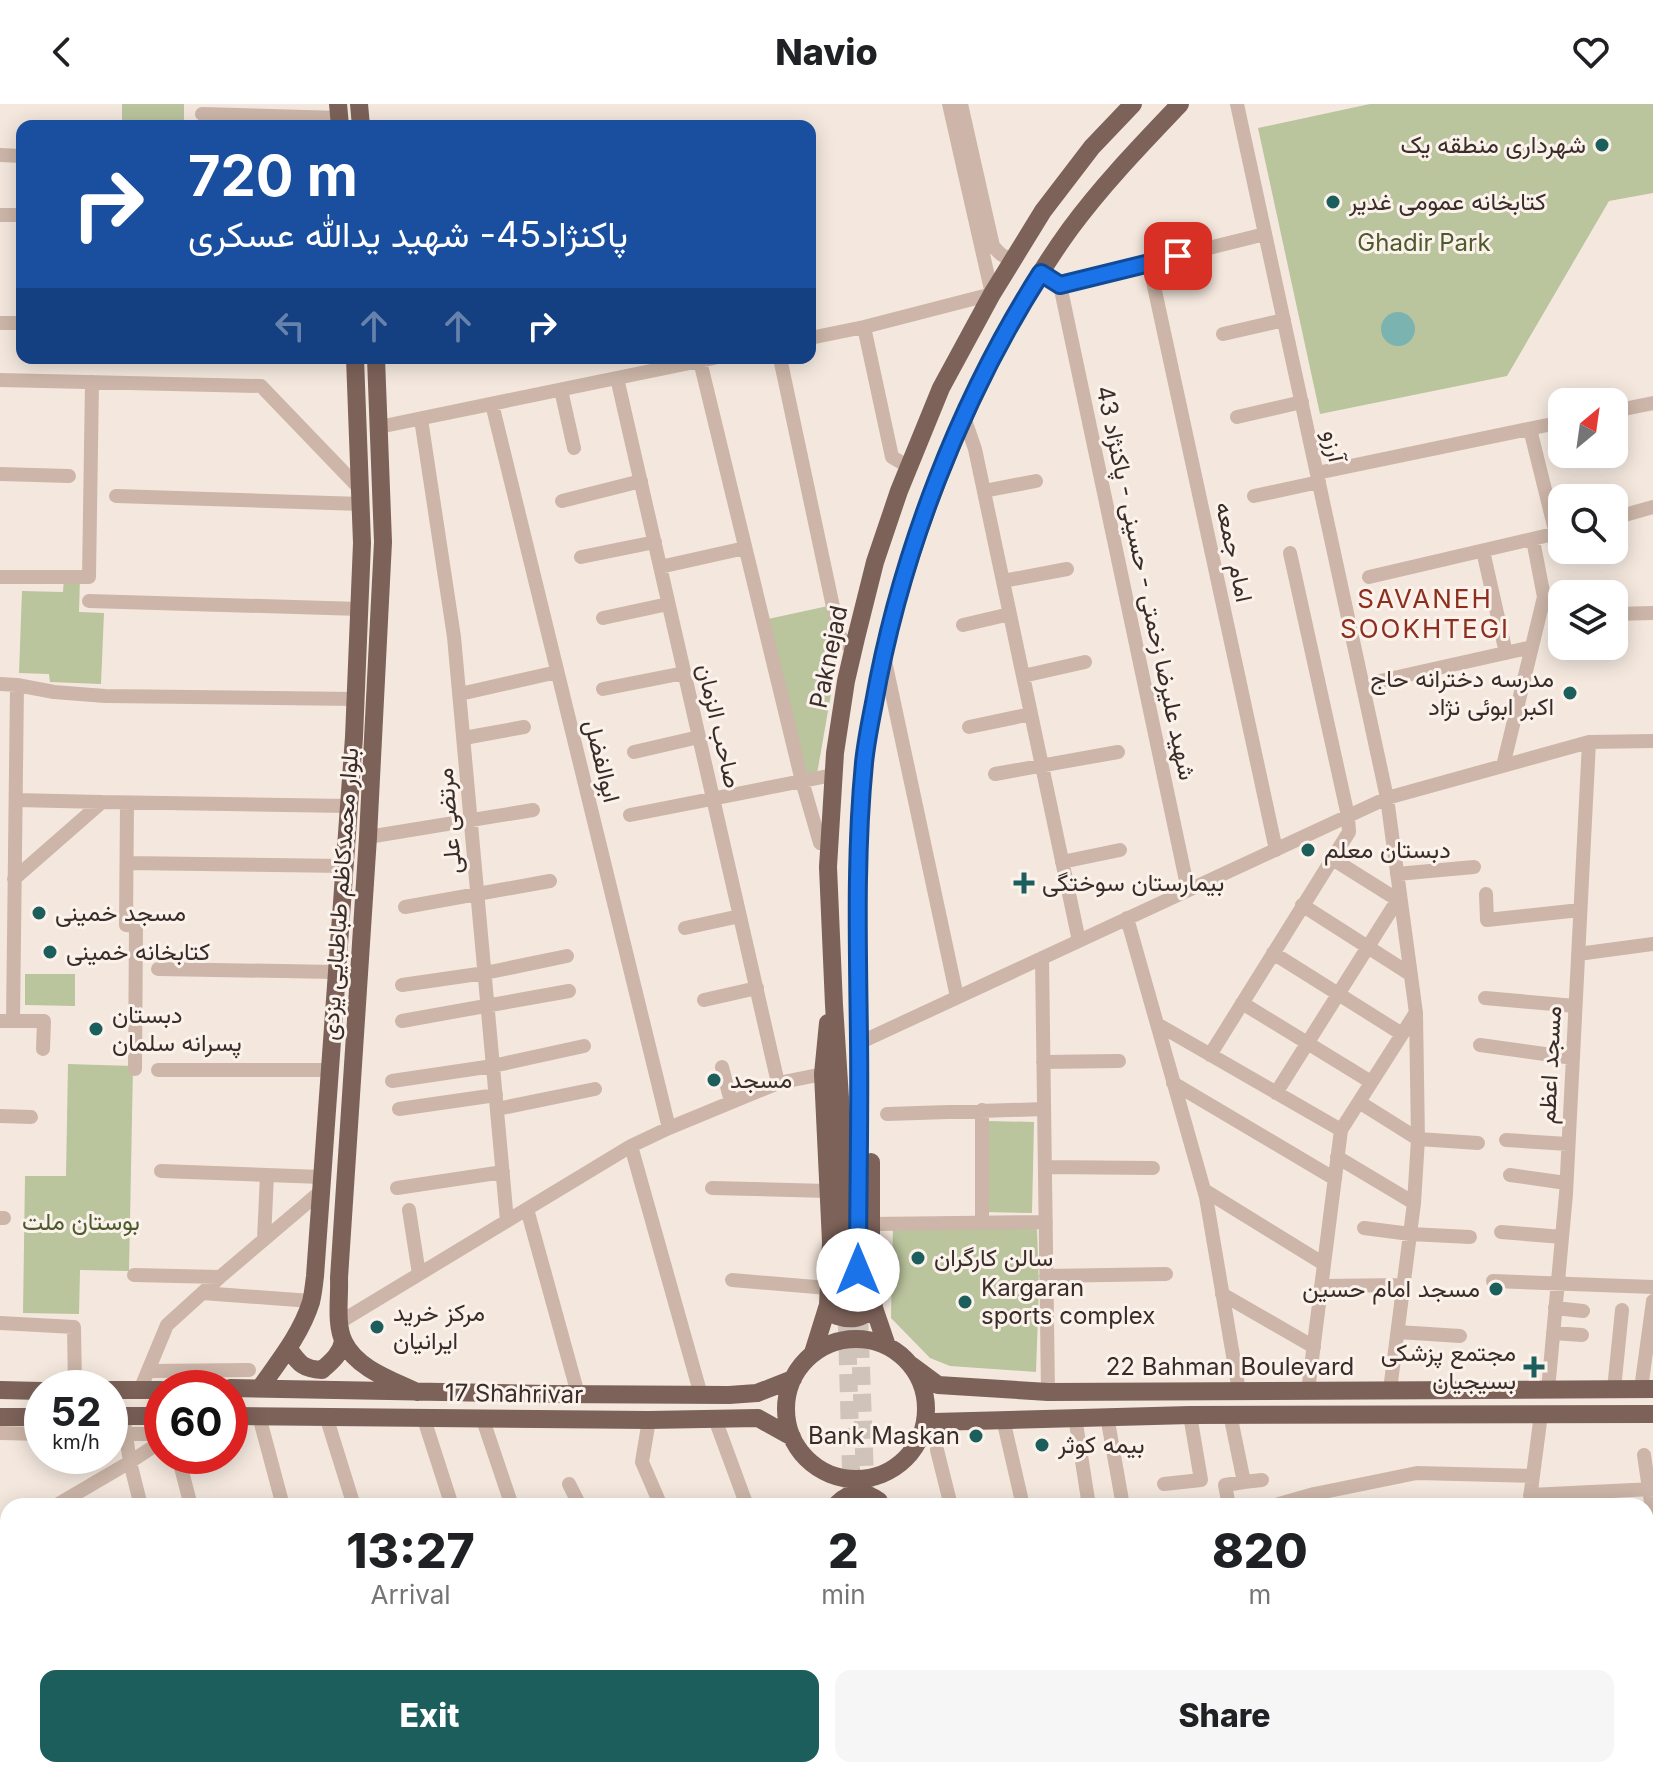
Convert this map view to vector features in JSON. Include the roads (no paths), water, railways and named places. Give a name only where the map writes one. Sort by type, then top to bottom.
[{"type":"main road","name":"Paknejad","points":[[840,1295],[842,1129],[828,867],[837,739],[853,651],[875,562],[941,388],[992,294],[1043,211],[1092,147],[1133,104]]},
{"type":"main road","points":[[874,1308],[865,1315],[852,1318],[837,1316],[859,1043],[862,790],[883,655],[905,572],[929,501],[964,417],[1018,308],[1071,229],[1121,166],[1180,104]]},
{"type":"main road","name":"بلوار محمدکاظم طباطبایی یزدی","points":[[260,1388],[302,1324],[311,1301],[315,1276],[354,737],[360,609],[362,543],[355,364]]},
{"type":"main road","name":"بلوار محمدکاظم طباطبایی یزدی","points":[[341,1332],[339,1278],[374,738],[383,542],[376,364]]},
{"type":"main road","points":[[354,737],[374,738]]},
{"type":"main road","points":[[813,1353],[840,1295],[831,1242],[823,1074],[826,1028],[834,1005]]},
{"type":"main road","points":[[859,1043],[869,1078],[874,1308],[887,1346]]},
{"type":"main road","points":[[288,1348],[298,1362],[308,1369],[322,1370],[342,1348],[341,1332]]},
{"type":"main road","points":[[341,1332],[355,1358],[379,1374],[417,1392]]},
{"type":"main road","points":[[849,1339],[868,1340],[887,1346],[911,1365],[923,1386],[927,1410],[922,1433],[914,1449],[886,1473],[867,1478],[848,1478],[814,1465],[792,1437],[787,1418],[787,1398],[801,1365],[813,1353],[849,1339]]},
{"type":"main road","name":"22 Bahman Boulevard","points":[[911,1365],[938,1385],[1048,1392],[1548,1390],[1614,1389],[1647,1384]]},
{"type":"main road","name":"17 Shahrivar","points":[[248,1388],[701,1395],[757,1393],[793,1379]]},
{"type":"main road","points":[[968,1387],[960,1393],[956,1402],[961,1416],[970,1420]]},
{"type":"main road","points":[[0,1390],[24,1391]]},
{"type":"main road","points":[[128,1390],[144,1390]]},
{"type":"main road","points":[[1361,1390],[1362,1414]]},
{"type":"main road","points":[[757,1393],[767,1401],[764,1414],[758,1418],[792,1437]]},
{"type":"main road","name":"22 Bahman Boulevard","points":[[922,1433],[934,1422],[1107,1416],[1653,1414]]},
{"type":"main road","name":"17 Shahrivar","points":[[248,1416],[649,1420],[758,1418]]},
{"type":"main road","points":[[0,1417],[24,1417]]},
{"type":"main road","points":[[830,1473],[835,1498]]},
{"type":"main road","points":[[880,1498],[886,1473]]},
{"type":"main road","points":[[845,1498],[857,1493],[875,1498]]},
{"type":"street","points":[[949,104],[963,138],[993,246],[1000,255],[1015,257]]},
{"type":"street","points":[[816,337],[992,294],[963,138],[961,104]]},
{"type":"street","name":"آرزو","points":[[1237,104],[1387,798],[1416,1013],[1418,1139],[1414,1203],[1390,1390]]},
{"type":"street","points":[[202,114],[339,116]]},
{"type":"street","points":[[1041,273],[1060,285],[1265,234]]},
{"type":"street","name":"امام جمعه","points":[[1149,263],[1276,850]]},
{"type":"street","name":"شهید علیرضا زحمتی - حسینی - پاکنژاد 43","points":[[1060,285],[1188,890]]},
{"type":"street","points":[[1223,334],[1284,320]]},
{"type":"street","points":[[864,327],[892,457],[909,467]]},
{"type":"street","points":[[379,427],[687,364]]},
{"type":"street","points":[[708,364],[745,548],[820,843]]},
{"type":"street","points":[[781,364],[839,635],[853,651]]},
{"type":"street","name":"صاحب الزمان","points":[[617,378],[778,1083]]},
{"type":"street","points":[[0,380],[261,386],[361,496]]},
{"type":"street","points":[[0,577],[89,577],[92,382]]},
{"type":"street","points":[[561,390],[574,448]]},
{"type":"street","points":[[1237,417],[1302,402]]},
{"type":"street","points":[[1628,408],[1653,403]]},
{"type":"street","name":"ابوالفضل","points":[[492,404],[669,1128]]},
{"type":"street","points":[[964,417],[975,449],[1079,941]]},
{"type":"street","name":"مرتضی علی","points":[[421,419],[454,637],[507,1221]]},
{"type":"street","points":[[1254,496],[1318,477],[1548,425]]},
{"type":"street","points":[[1530,429],[1548,494]]},
{"type":"street","points":[[0,474],[69,476]]},
{"type":"street","points":[[562,501],[641,481]]},
{"type":"street","points":[[984,491],[1036,481]]},
{"type":"street","points":[[116,496],[361,496]]},
{"type":"street","points":[[1628,514],[1653,507]]},
{"type":"street","points":[[1369,577],[1548,536]]},
{"type":"street","points":[[1503,766],[1544,597],[1533,540]]},
{"type":"street","points":[[581,557],[655,542]]},
{"type":"street","points":[[660,567],[745,548]]},
{"type":"street","points":[[1483,551],[1506,653]]},
{"type":"street","points":[[1210,1055],[1349,832],[1290,553]]},
{"type":"street","points":[[1003,581],[1067,569]]},
{"type":"street","points":[[89,601],[360,609]]},
{"type":"street","points":[[603,618],[668,604]]},
{"type":"street","points":[[1628,614],[1653,613]]},
{"type":"street","points":[[963,625],[1010,614]]},
{"type":"street","points":[[1380,681],[1532,647]]},
{"type":"street","points":[[883,655],[957,997]]},
{"type":"street","points":[[1023,676],[1085,662]]},
{"type":"street","points":[[460,694],[557,672]]},
{"type":"street","points":[[603,689],[684,673]]},
{"type":"street","points":[[0,684],[105,696],[356,699]]},
{"type":"street","points":[[17,685],[16,800],[7,879],[7,1021],[44,1021],[43,1049]]},
{"type":"street","points":[[969,727],[1031,714]]},
{"type":"street","points":[[464,738],[524,727]]},
{"type":"street","points":[[634,752],[699,737]]},
{"type":"street","points":[[859,1043],[1387,798],[1589,742],[1653,741]]},
{"type":"street","name":"مسجد اعظم","points":[[1548,1390],[1566,1183],[1589,742]]},
{"type":"street","points":[[995,774],[1118,752]]},
{"type":"street","points":[[630,815],[833,775]]},
{"type":"street","points":[[16,800],[349,806]]},
{"type":"street","points":[[7,879],[102,802]]},
{"type":"street","points":[[127,803],[126,925],[136,926],[135,1069]]},
{"type":"street","points":[[368,837],[533,810]]},
{"type":"street","points":[[1062,862],[1120,850]]},
{"type":"street","points":[[1276,1093],[1399,898],[1331,858]]},
{"type":"street","points":[[127,863],[345,866]]},
{"type":"street","points":[[1397,874],[1474,867]]},
{"type":"street","points":[[405,907],[550,881]]},
{"type":"street","points":[[1486,894],[1487,920],[1580,910]]},
{"type":"street","points":[[1302,905],[1410,974]]},
{"type":"street","points":[[685,928],[740,916]]},
{"type":"street","points":[[1127,918],[1204,1190],[1239,1391]]},
{"type":"street","points":[[1578,954],[1653,944]]},
{"type":"street","points":[[1273,953],[1402,1034]]},
{"type":"street","points":[[402,985],[485,973],[567,956]]},
{"type":"street","points":[[1042,958],[1048,1392]]},
{"type":"street","points":[[158,969],[337,972]]},
{"type":"street","points":[[704,1000],[757,988]]},
{"type":"street","points":[[402,1021],[569,991]]},
{"type":"street","points":[[1485,998],[1575,1006]]},
{"type":"street","points":[[1242,1003],[1371,1082]]},
{"type":"street","points":[[1308,1391],[1341,1130],[1416,1013]]},
{"type":"street","points":[[1157,1024],[1341,1130]]},
{"type":"street","points":[[1480,1045],[1573,1058]]},
{"type":"street","points":[[392,1081],[493,1066],[584,1046]]},
{"type":"street","points":[[1043,1062],[1119,1061]]},
{"type":"street","points":[[722,1067],[731,1102]]},
{"type":"street","points":[[158,1070],[330,1070]]},
{"type":"street","points":[[341,1332],[419,1274],[631,1146],[778,1083],[823,1074]]},
{"type":"street","points":[[1173,1083],[1335,1179]]},
{"type":"street","points":[[399,1109],[496,1102],[595,1089]]},
{"type":"street","points":[[1359,1102],[1418,1139],[1478,1143]]},
{"type":"street","points":[[887,1114],[1044,1109]]},
{"type":"street","points":[[982,1110],[982,1223]]},
{"type":"street","points":[[0,1116],[31,1117]]},
{"type":"street","points":[[1506,1140],[1568,1144]]},
{"type":"street","points":[[631,1146],[701,1395]]},
{"type":"street","points":[[1337,1157],[1414,1203]]},
{"type":"street","points":[[1045,1167],[1153,1168]]},
{"type":"street","points":[[161,1171],[267,1175],[321,1184]]},
{"type":"street","points":[[397,1188],[503,1172]]},
{"type":"street","points":[[264,1239],[267,1175]]},
{"type":"street","points":[[1510,1175],[1566,1183]]},
{"type":"street","points":[[148,1370],[167,1325],[321,1184]]},
{"type":"street","points":[[712,1188],[828,1191]]},
{"type":"street","points":[[1204,1190],[1324,1264]]},
{"type":"street","points":[[527,1209],[578,1394]]},
{"type":"street","points":[[409,1210],[419,1274]]},
{"type":"street","points":[[871,1224],[1046,1222]]},
{"type":"street","points":[[1364,1228],[1470,1237]]},
{"type":"street","points":[[1501,1232],[1562,1237]]},
{"type":"street","points":[[1046,1276],[1166,1274]]},
{"type":"street","points":[[134,1275],[220,1277]]},
{"type":"street","points":[[732,1280],[840,1295]]},
{"type":"street","points":[[1493,1281],[1653,1287]]},
{"type":"street","points":[[1321,1286],[1404,1285]]},
{"type":"street","points":[[202,1293],[311,1301]]},
{"type":"street","points":[[1222,1294],[1314,1347]]},
{"type":"street","points":[[1555,1308],[1583,1311]]},
{"type":"street","points":[[1614,1389],[1622,1310]]},
{"type":"street","points":[[1647,1384],[1652,1310]]},
{"type":"street","points":[[0,1323],[74,1327],[75,1370]]},
{"type":"street","points":[[1398,1332],[1460,1336]]},
{"type":"street","points":[[1553,1333],[1582,1335]]},
{"type":"street","points":[[140,1390],[144,1380]]},
{"type":"street","points":[[1230,1414],[1244,1482]]},
{"type":"street","points":[[1529,1498],[1541,1414]]},
{"type":"street","points":[[1164,1484],[1201,1480],[1190,1415]]},
{"type":"street","points":[[259,1416],[281,1498]]},
{"type":"street","points":[[326,1416],[352,1498]]},
{"type":"street","points":[[423,1416],[449,1498]]},
{"type":"street","points":[[1107,1416],[1122,1498]]},
{"type":"street","points":[[482,1417],[509,1498]]},
{"type":"street","points":[[1075,1417],[1088,1498]]},
{"type":"street","points":[[715,1419],[744,1498]]},
{"type":"street","points":[[1003,1419],[1021,1498]]},
{"type":"street","points":[[649,1420],[642,1462],[658,1498]]},
{"type":"street","points":[[0,1433],[24,1434]]},
{"type":"street","points":[[937,1450],[949,1498]]},
{"type":"street","points":[[69,1498],[144,1453]]},
{"type":"street","points":[[1551,1498],[1651,1489],[1644,1455]]},
{"type":"street","points":[[128,1456],[139,1498]]},
{"type":"street","points":[[1323,1498],[1417,1473],[1533,1476]]},
{"type":"street","points":[[183,1474],[189,1498]]},
{"type":"street","points":[[1227,1498],[1225,1485],[1262,1480]]},
{"type":"street","points":[[569,1484],[576,1498]]},
{"type":"water","points":[[1398,312],[1410,317],[1415,329],[1410,341],[1398,346],[1386,341],[1381,329],[1386,317]]},
{"type":"tunnel","points":[[846,1293],[852,1498]]},
{"type":"tunnel","points":[[859,1313],[866,1498]]},
{"type":"place","name":"شهرداری منطقه یک","points":[[1602,145]]},
{"type":"place","name":"کتابخانه عمومی غدیر","points":[[1333,202]]},
{"type":"place","name":"مدرسه دخترانه حاج اکبر ابوئی نژاد","points":[[1570,693]]},
{"type":"place","name":"دبستان معلم","points":[[1308,850]]},
{"type":"place","name":"بیمارستان سوختگی","points":[[1024,883]]},
{"type":"place","name":"مسجد خمینی","points":[[39,913]]},
{"type":"place","name":"کتابخانه خمینی","points":[[50,952]]},
{"type":"place","name":"دبستان پسرانه سلمان","points":[[96,1029]]},
{"type":"place","name":"مسجد","points":[[714,1080]]},
{"type":"place","name":"سالن کارگران","points":[[918,1258]]},
{"type":"place","name":"مسجد امام حسین","points":[[1496,1289]]},
{"type":"place","name":"Kargaran sports complex","points":[[965,1302]]},
{"type":"place","name":"مرکز خرید ایرانیان","points":[[377,1327]]},
{"type":"place","name":"مجتمع پزشکی بسیجیان","points":[[1534,1367]]},
{"type":"place","name":"Bank Maskan","points":[[976,1436]]},
{"type":"place","name":"بیمه کوثر","points":[[1042,1445]]},
{"type":"district","name":"SAVANEH SOOKHTEGI","points":[[1425,614]]},
{"type":"park label","name":"Ghadir Park","points":[[1424,243]]},
{"type":"park label","name":"بوستان ملت","points":[[81,1222]]}]
